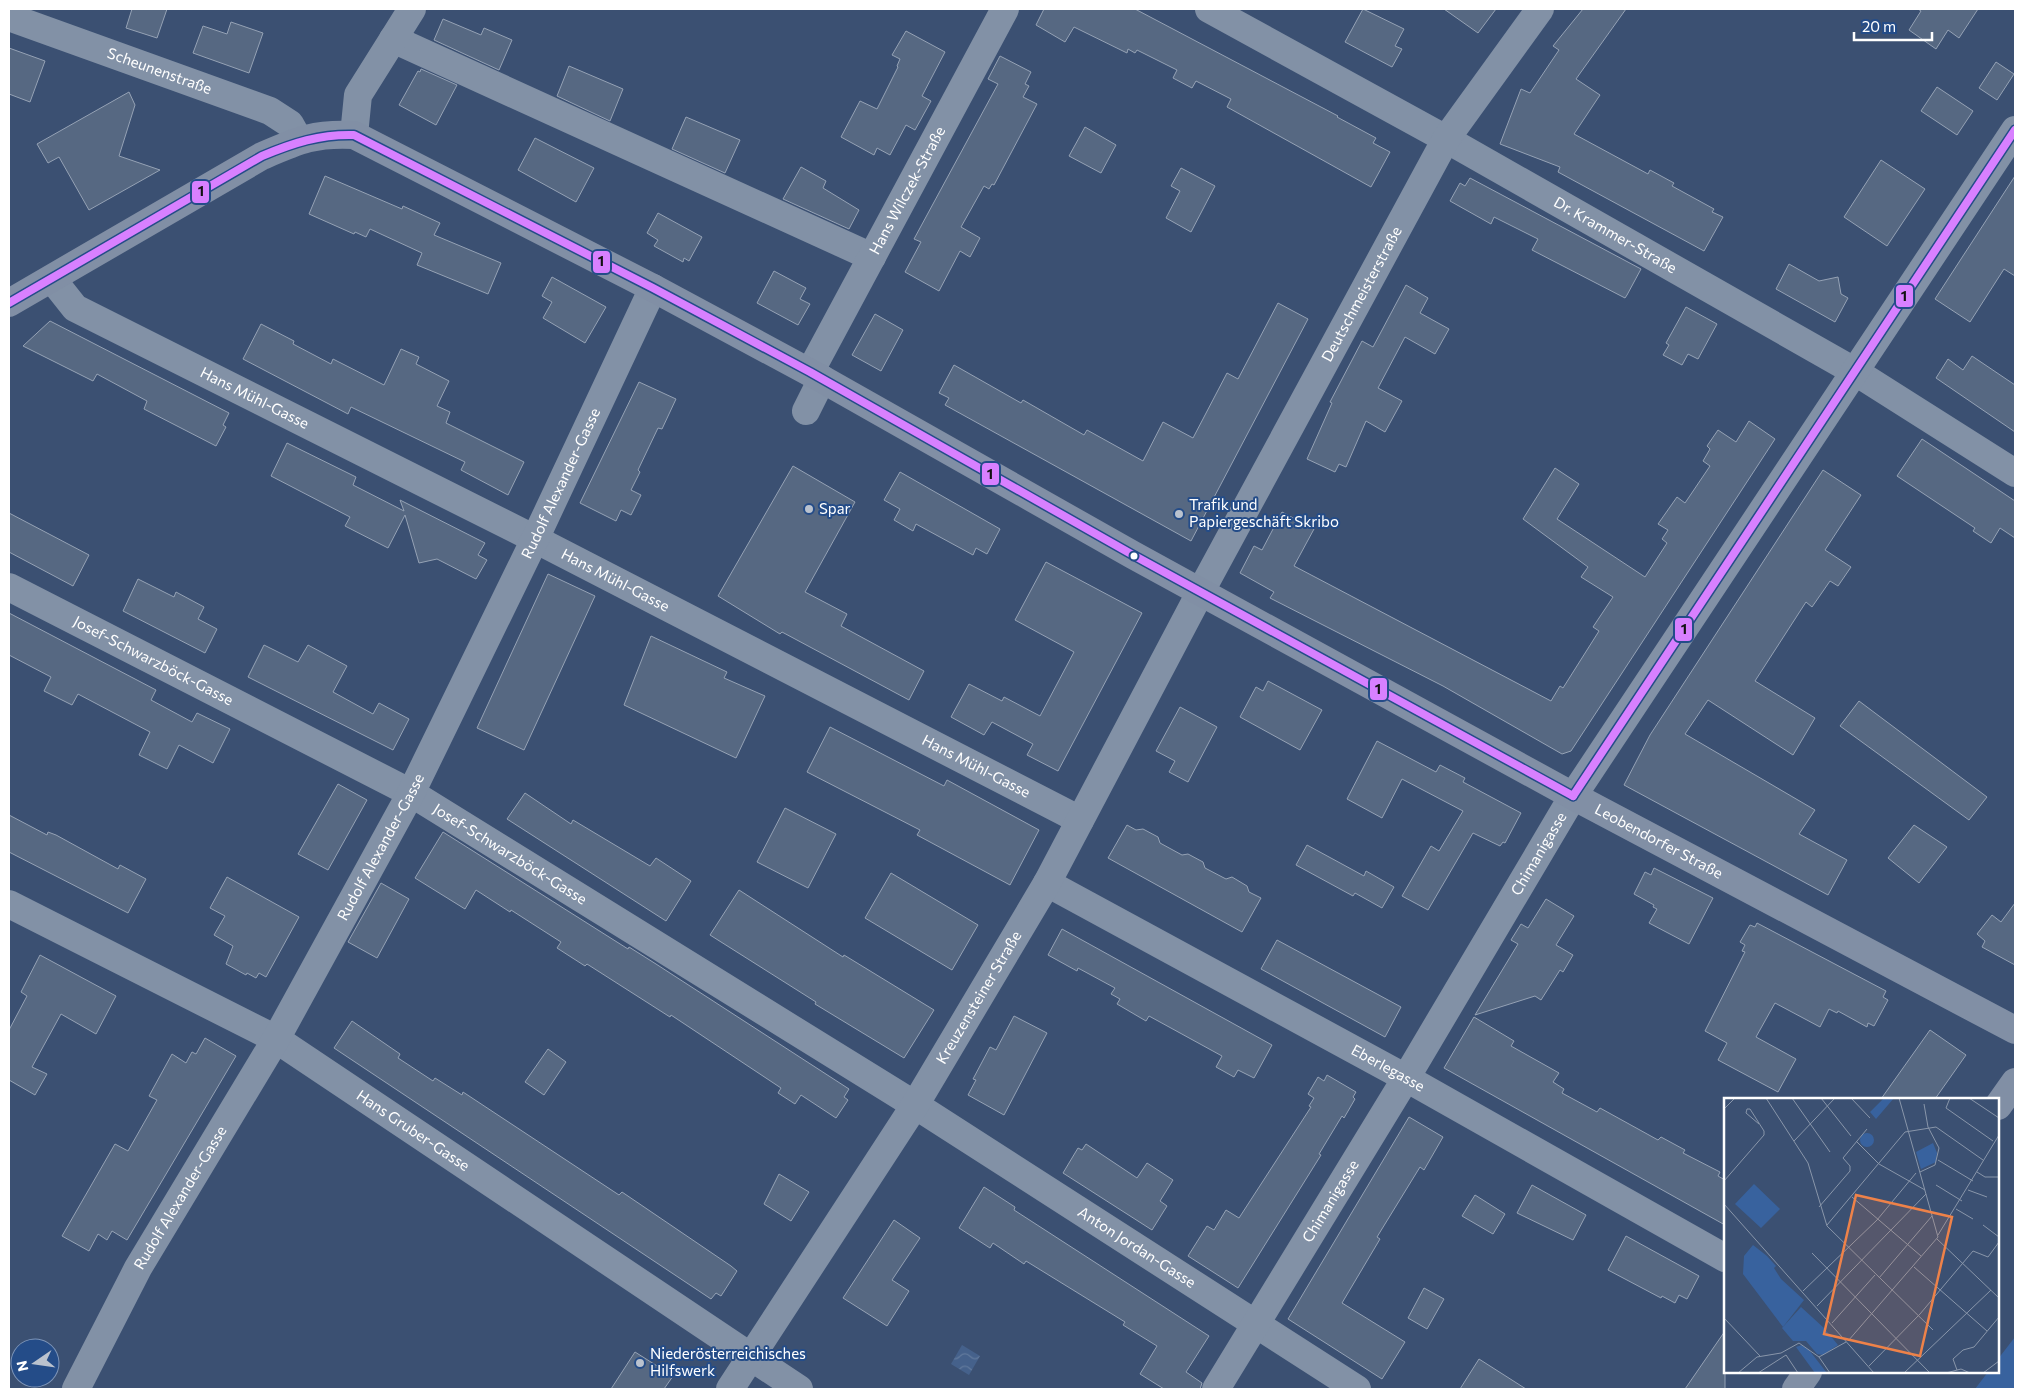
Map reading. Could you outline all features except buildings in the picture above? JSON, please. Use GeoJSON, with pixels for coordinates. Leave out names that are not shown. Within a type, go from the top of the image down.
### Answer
{"type":"FeatureCollection","features":[{"type":"Feature","properties":{"kind":"main road","name":"Leobendorfer Straße"},"geometry":{"type":"LineString","coordinates":[[9,303],[262,156],[299,140],[324,134],[354,135],[653,288],[816,376],[1133,555],[1573,796],[2015,1030]]}},
{"type":"Feature","properties":{"kind":"main road"},"geometry":{"type":"LineString","coordinates":[[1999,1105],[2015,1082]]}},
{"type":"Feature","properties":{"kind":"main road"},"geometry":{"type":"LineString","coordinates":[[1796,1389],[1807,1373]]}},
{"type":"Feature","properties":{"kind":"street"},"geometry":{"type":"LineString","coordinates":[[354,135],[358,95],[412,9]]}},
{"type":"Feature","properties":{"kind":"street","name":"Hans Wilczek-Straße"},"geometry":{"type":"LineString","coordinates":[[806,411],[816,376],[872,257],[1005,9]]}},
{"type":"Feature","properties":{"kind":"street","name":"Dr. Krammer-Straße"},"geometry":{"type":"LineString","coordinates":[[1209,9],[1446,140],[1854,371],[2015,473]]}},
{"type":"Feature","properties":{"kind":"street","name":"Deutschmeisterstraße"},"geometry":{"type":"LineString","coordinates":[[1201,591],[1446,140],[1540,9]]}},
{"type":"Feature","properties":{"kind":"street","name":"Scheunenstraße"},"geometry":{"type":"LineString","coordinates":[[9,17],[270,111],[290,124],[299,140]]}},
{"type":"Feature","properties":{"kind":"street"},"geometry":{"type":"LineString","coordinates":[[393,39],[872,257]]}},
{"type":"Feature","properties":{"kind":"street","name":"Chimanigasse"},"geometry":{"type":"LineString","coordinates":[[1216,1389],[1406,1078],[1573,796],[2015,130]]}},
{"type":"Feature","properties":{"kind":"street","name":"Hans Mühl-Gasse"},"geometry":{"type":"LineString","coordinates":[[52,279],[75,308],[535,539],[1080,820]]}},
{"type":"Feature","properties":{"kind":"street","name":"Rudolf Alexander-Gasse"},"geometry":{"type":"LineString","coordinates":[[76,1389],[138,1268],[276,1039],[411,793],[535,539],[653,288]]}},
{"type":"Feature","properties":{"kind":"street","name":"Josef-Schwarzböck-Gasse"},"geometry":{"type":"LineString","coordinates":[[9,587],[411,793],[915,1104]]}},
{"type":"Feature","properties":{"kind":"street","name":"Kreuzensteiner Straße"},"geometry":{"type":"LineString","coordinates":[[730,1389],[915,1104],[1047,883],[1201,591]]}},
{"type":"Feature","properties":{"kind":"street","name":"Eberlegasse"},"geometry":{"type":"LineString","coordinates":[[1047,883],[1406,1078],[1724,1257]]}},
{"type":"Feature","properties":{"kind":"street","name":"Hans Gruber-Gasse"},"geometry":{"type":"LineString","coordinates":[[9,904],[276,1039],[751,1359],[799,1389]]}},
{"type":"Feature","properties":{"kind":"street","name":"Anton Jordan-Gasse"},"geometry":{"type":"LineString","coordinates":[[915,1104],[1357,1389]]}},
{"type":"Feature","properties":{"kind":"shaded area"},"geometry":{"type":"Polygon","coordinates":[[[2015,1337],[2015,1389],[1975,1389],[1987,1373],[1999,1373],[1999,1358],[2015,1337]]]}},
{"type":"Feature","properties":{"kind":"water"},"geometry":{"type":"Polygon","coordinates":[[[962,1345],[980,1356],[969,1375],[951,1364],[962,1345]]]}},
{"type":"Feature","properties":{"kind":"transit line","name":"1"},"geometry":{"type":"LineString","coordinates":[[1573,796],[2015,130]]}},
{"type":"Feature","properties":{"kind":"transit line","name":"1"},"geometry":{"type":"LineString","coordinates":[[9,303],[262,156],[307,140],[330,136],[354,135],[653,288],[810,372],[1133,555],[1573,796]]}},
{"type":"Feature","properties":{"kind":"place","name":"Spar"},"geometry":{"type":"Point","coordinates":[809,509]}},
{"type":"Feature","properties":{"kind":"place","name":"Trafik und Papiergeschäft Skribo"},"geometry":{"type":"Point","coordinates":[1179,514]}},
{"type":"Feature","properties":{"kind":"place","name":"Niederösterreichisches Hilfswerk"},"geometry":{"type":"Point","coordinates":[640,1363]}}]}
